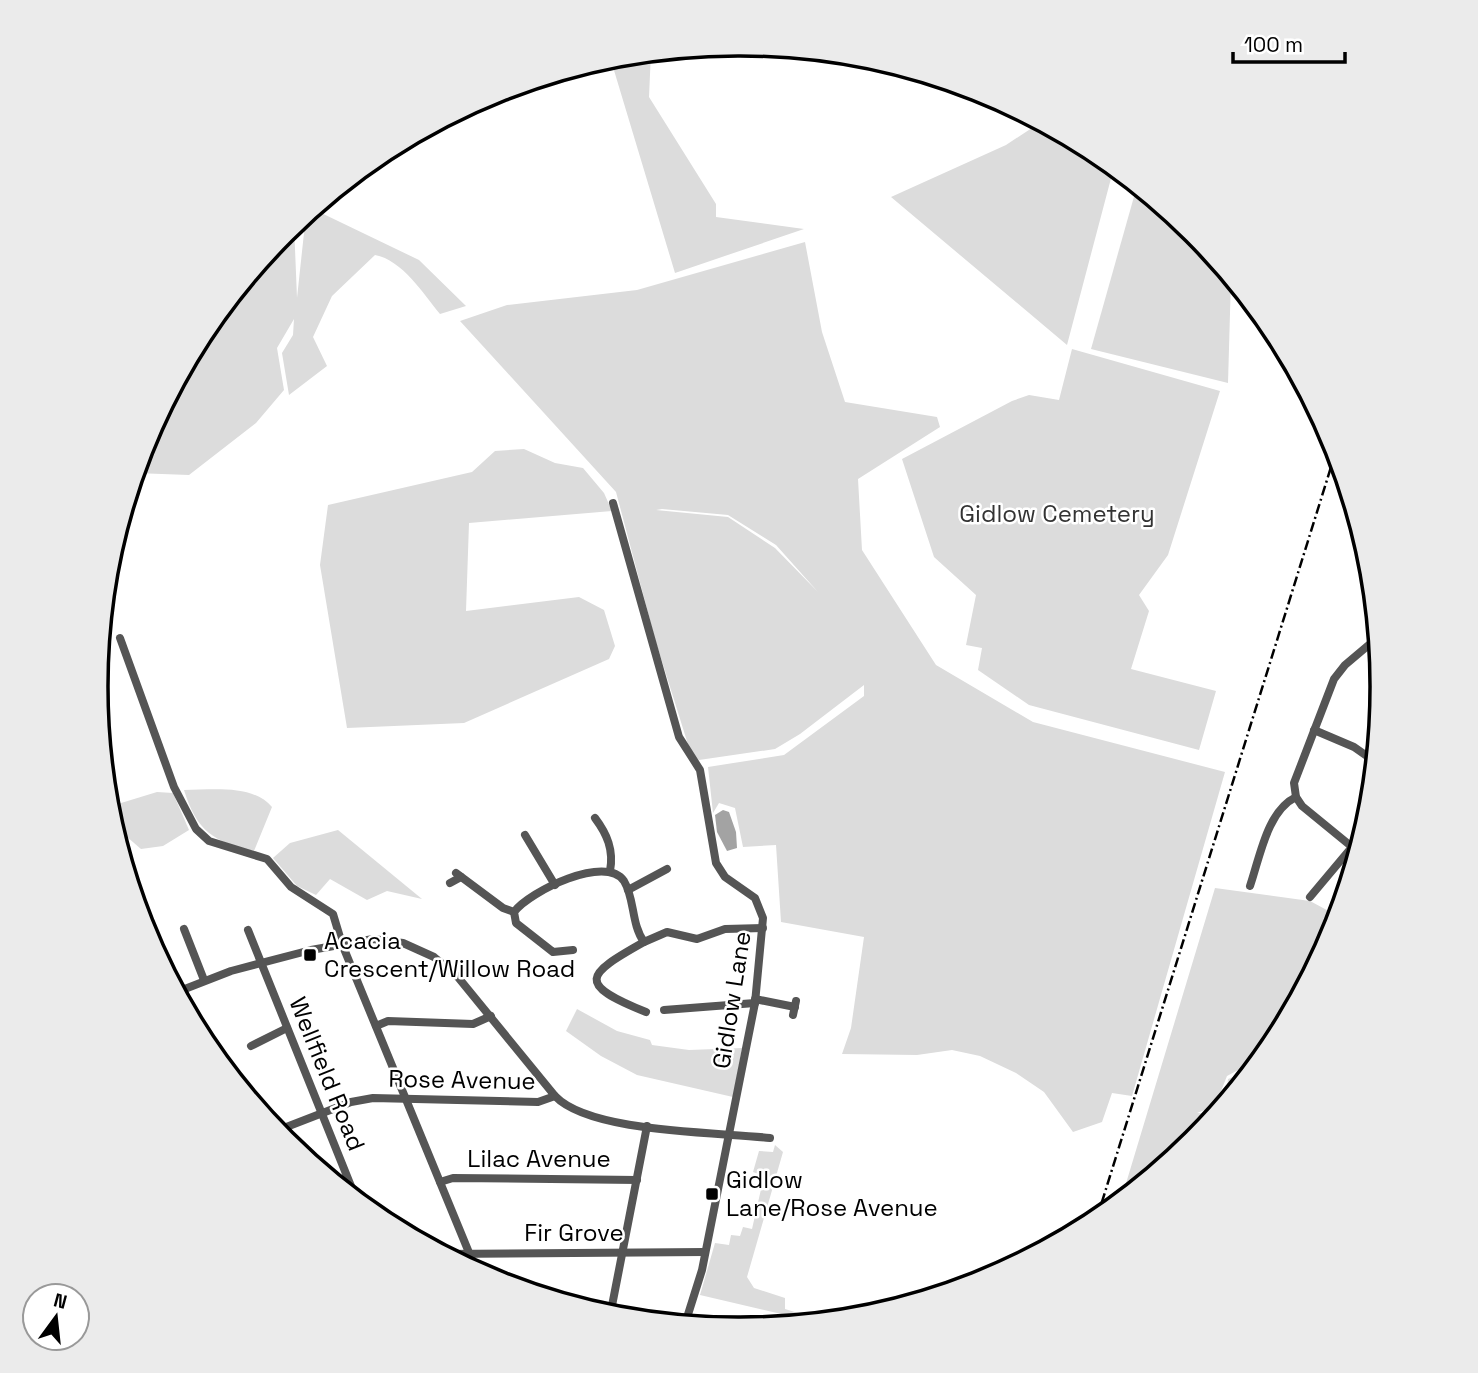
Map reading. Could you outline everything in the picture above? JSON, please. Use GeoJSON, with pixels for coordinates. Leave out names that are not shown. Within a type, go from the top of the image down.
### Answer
{"type":"FeatureCollection","features":[{"type":"Feature","properties":{"kind":"street","name":"Gidlow Lane"},"geometry":{"type":"LineString","coordinates":[[613,503],[679,737],[700,770],[716,863],[726,877],[759,904],[763,928],[755,1001],[705,1252],[688,1315]]}},
{"type":"Feature","properties":{"kind":"street"},"geometry":{"type":"LineString","coordinates":[[120,638],[174,787],[196,829],[209,841],[267,859],[291,887],[328,908],[336,921],[342,944],[470,1256]]}},
{"type":"Feature","properties":{"kind":"street"},"geometry":{"type":"LineString","coordinates":[[1349,844],[1306,810],[1296,797],[1295,779],[1339,672],[1368,646]]}},
{"type":"Feature","properties":{"kind":"street"},"geometry":{"type":"LineString","coordinates":[[1314,730],[1354,747],[1365,755]]}},
{"type":"Feature","properties":{"kind":"street"},"geometry":{"type":"LineString","coordinates":[[1250,886],[1274,817],[1285,803],[1296,797]]}},
{"type":"Feature","properties":{"kind":"street"},"geometry":{"type":"LineString","coordinates":[[595,818],[604,829],[613,853],[610,871]]}},
{"type":"Feature","properties":{"kind":"street"},"geometry":{"type":"LineString","coordinates":[[526,835],[555,885]]}},
{"type":"Feature","properties":{"kind":"street"},"geometry":{"type":"LineString","coordinates":[[1323,897],[1313,894],[1345,860]]}},
{"type":"Feature","properties":{"kind":"street"},"geometry":{"type":"LineString","coordinates":[[628,890],[667,869]]}},
{"type":"Feature","properties":{"kind":"street"},"geometry":{"type":"LineString","coordinates":[[514,912],[526,899],[555,885],[597,870],[610,871],[622,878],[628,890],[631,913],[644,942]]}},
{"type":"Feature","properties":{"kind":"street"},"geometry":{"type":"LineString","coordinates":[[450,883],[458,875],[503,908],[514,912]]}},
{"type":"Feature","properties":{"kind":"street"},"geometry":{"type":"LineString","coordinates":[[514,912],[516,923],[553,953],[573,950]]}},
{"type":"Feature","properties":{"kind":"street"},"geometry":{"type":"LineString","coordinates":[[646,1012],[607,995],[598,988],[598,971],[605,964],[667,932],[697,939],[725,929],[763,928]]}},
{"type":"Feature","properties":{"kind":"street"},"geometry":{"type":"LineString","coordinates":[[184,929],[204,981]]}},
{"type":"Feature","properties":{"kind":"street","name":"Wellfield Road"},"geometry":{"type":"LineString","coordinates":[[248,930],[350,1183]]}},
{"type":"Feature","properties":{"kind":"street"},"geometry":{"type":"LineString","coordinates":[[186,988],[260,962],[342,944],[382,939],[424,951],[457,976],[555,1096]]}},
{"type":"Feature","properties":{"kind":"street"},"geometry":{"type":"LineString","coordinates":[[664,1010],[755,1001],[794,1008]]}},
{"type":"Feature","properties":{"kind":"street"},"geometry":{"type":"LineString","coordinates":[[376,1026],[388,1021],[473,1024],[491,1016]]}},
{"type":"Feature","properties":{"kind":"street"},"geometry":{"type":"LineString","coordinates":[[251,1046],[287,1028]]}},
{"type":"Feature","properties":{"kind":"street","name":"Rose Avenue"},"geometry":{"type":"LineString","coordinates":[[288,1126],[321,1112],[373,1098],[538,1102],[555,1096],[578,1112],[647,1126],[770,1138]]}},
{"type":"Feature","properties":{"kind":"street"},"geometry":{"type":"LineString","coordinates":[[612,1304],[647,1126]]}},
{"type":"Feature","properties":{"kind":"street","name":"Lilac Avenue"},"geometry":{"type":"LineString","coordinates":[[440,1182],[466,1178],[637,1180]]}},
{"type":"Feature","properties":{"kind":"street","name":"Fir Grove"},"geometry":{"type":"LineString","coordinates":[[461,1253],[705,1252]]}},
{"type":"Feature","properties":{"kind":"green space"},"geometry":{"type":"Polygon","coordinates":[[[651,62],[649,97],[716,204],[716,217],[804,229],[675,273],[613,69],[651,62]]]}},
{"type":"Feature","properties":{"kind":"green space"},"geometry":{"type":"Polygon","coordinates":[[[1032,128],[1111,178],[1067,345],[891,197],[1006,145],[1032,128]]]}},
{"type":"Feature","properties":{"kind":"green space"},"geometry":{"type":"Polygon","coordinates":[[[1134,195],[1185,241],[1231,293],[1228,383],[1091,349],[1134,195]]]}},
{"type":"Feature","properties":{"kind":"green space"},"geometry":{"type":"Polygon","coordinates":[[[322,213],[419,260],[466,306],[440,314],[403,270],[375,255],[332,296],[313,337],[327,366],[289,395],[282,353],[293,335],[294,319],[277,348],[284,390],[256,423],[189,475],[146,473],[174,408],[215,336],[265,271],[295,239],[297,298],[304,233],[322,213]]]}},
{"type":"Feature","properties":{"kind":"green space"},"geometry":{"type":"Polygon","coordinates":[[[805,242],[822,332],[845,402],[937,417],[940,427],[858,479],[862,550],[936,665],[1033,722],[1225,772],[1132,1096],[1112,1093],[1102,1122],[1073,1132],[1044,1092],[1016,1073],[980,1056],[952,1050],[917,1055],[842,1054],[851,1028],[864,937],[781,922],[776,845],[743,847],[735,808],[719,803],[713,813],[708,767],[784,755],[864,696],[864,685],[800,734],[775,749],[699,760],[691,754],[655,639],[616,492],[460,321],[507,305],[637,290],[805,242]],[[656,510],[728,517],[775,548],[818,592],[776,545],[728,515],[656,510]]]}},
{"type":"Feature","properties":{"kind":"green space","name":"Gidlow Cemetery"},"geometry":{"type":"Polygon","coordinates":[[[1072,349],[1220,391],[1168,555],[1139,595],[1149,611],[1131,669],[1216,691],[1199,750],[1029,705],[978,670],[982,648],[966,645],[976,595],[934,557],[902,459],[1012,401],[1029,395],[1059,400],[1072,349]]]}},
{"type":"Feature","properties":{"kind":"green space"},"geometry":{"type":"Polygon","coordinates":[[[524,449],[555,463],[583,468],[604,493],[612,511],[469,523],[466,611],[579,597],[604,610],[615,646],[609,659],[464,723],[347,728],[320,565],[328,505],[472,472],[495,451],[524,449]]]}},
{"type":"Feature","properties":{"kind":"green space"},"geometry":{"type":"Polygon","coordinates":[[[184,790],[231,790],[264,800],[272,807],[254,851],[228,843],[208,832],[195,816],[184,790]]]}},
{"type":"Feature","properties":{"kind":"green space"},"geometry":{"type":"Polygon","coordinates":[[[157,792],[173,793],[189,830],[163,846],[141,849],[127,837],[120,803],[157,792]]]}},
{"type":"Feature","properties":{"kind":"green space"},"geometry":{"type":"Polygon","coordinates":[[[338,830],[422,899],[387,891],[367,900],[330,879],[316,895],[297,886],[273,858],[290,843],[338,830]]]}},
{"type":"Feature","properties":{"kind":"green space"},"geometry":{"type":"Polygon","coordinates":[[[1215,888],[1310,901],[1328,911],[1285,1002],[1263,1037],[1240,1069],[1227,1076],[1220,1093],[1206,1110],[1197,1113],[1202,1113],[1155,1161],[1126,1185],[1215,888]]]}},
{"type":"Feature","properties":{"kind":"green space"},"geometry":{"type":"Polygon","coordinates":[[[577,1009],[617,1031],[650,1040],[652,1045],[689,1050],[742,1048],[733,1097],[637,1075],[601,1056],[566,1031],[577,1009]]]}},
{"type":"Feature","properties":{"kind":"green space"},"geometry":{"type":"Polygon","coordinates":[[[775,1145],[783,1152],[747,1277],[754,1288],[785,1298],[785,1309],[801,1314],[787,1315],[700,1295],[715,1243],[729,1245],[731,1235],[740,1236],[743,1227],[752,1229],[764,1176],[753,1172],[759,1151],[773,1152],[775,1145]]]}},
{"type":"Feature","properties":{"kind":"shaded area"},"geometry":{"type":"Polygon","coordinates":[[[723,810],[729,812],[736,832],[737,848],[727,851],[717,832],[715,815],[723,810]]]}},
{"type":"Feature","properties":{"kind":"railway"},"geometry":{"type":"LineString","coordinates":[[1102,1202],[1330,469]]}},
{"type":"Feature","properties":{"kind":"place","name":"Acacia Crescent/Willow Road"},"geometry":{"type":"Point","coordinates":[310,955]}},
{"type":"Feature","properties":{"kind":"place","name":"Gidlow Lane/Rose Avenue"},"geometry":{"type":"Point","coordinates":[712,1194]}}]}
